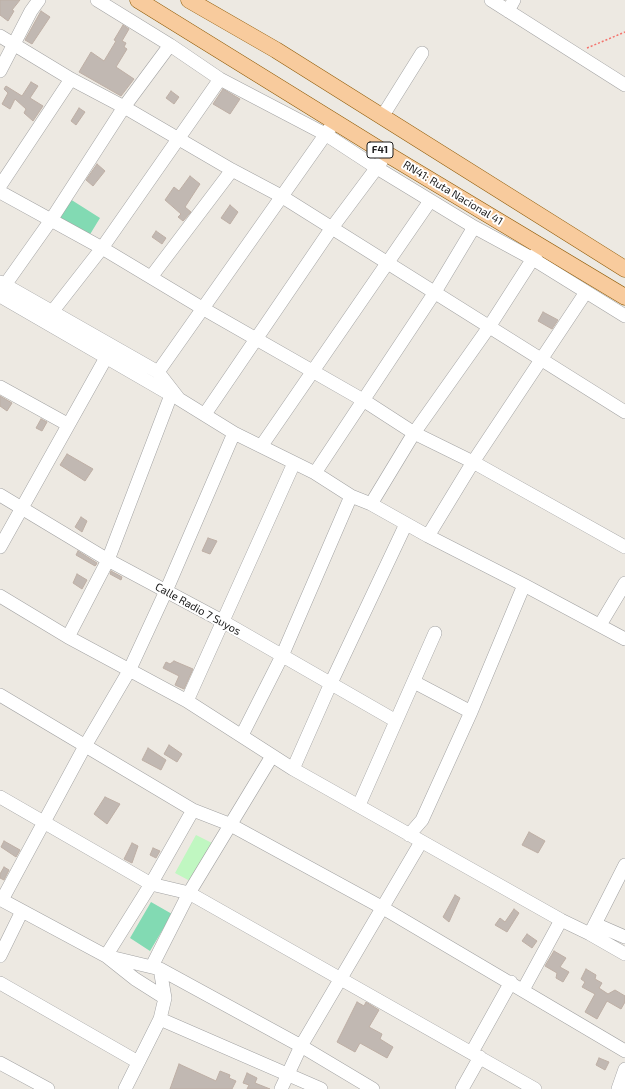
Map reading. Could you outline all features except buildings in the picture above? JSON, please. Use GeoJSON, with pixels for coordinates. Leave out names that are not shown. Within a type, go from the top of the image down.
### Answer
{"type":"FeatureCollection","features":[{"type":"Feature","properties":{"kind":"main road","name":"RN41: Ruta Nacional 41"},"geometry":{"type":"LineString","coordinates":[[138,0],[330,128],[387,154],[537,253],[625,297]]}},
{"type":"Feature","properties":{"kind":"main road","name":"F41"},"geometry":{"type":"LineString","coordinates":[[189,0],[276,50],[625,269]]}},
{"type":"Feature","properties":{"kind":"street"},"geometry":{"type":"LineString","coordinates":[[0,71],[31,11],[39,0]]}},
{"type":"Feature","properties":{"kind":"street"},"geometry":{"type":"LineString","coordinates":[[97,0],[170,45],[220,79],[330,128],[377,168],[474,227],[537,253],[586,292],[625,316]]}},
{"type":"Feature","properties":{"kind":"street"},"geometry":{"type":"LineString","coordinates":[[490,0],[511,5],[574,53],[625,85]]}},
{"type":"Feature","properties":{"kind":"street"},"geometry":{"type":"LineString","coordinates":[[0,36],[71,79],[124,107],[232,170],[280,196],[330,229],[435,292],[625,412]]}},
{"type":"Feature","properties":{"kind":"street"},"geometry":{"type":"LineString","coordinates":[[2,287],[51,220],[124,107],[170,45]]}},
{"type":"Feature","properties":{"kind":"street"},"geometry":{"type":"LineString","coordinates":[[382,116],[422,52]]}},
{"type":"Feature","properties":{"kind":"street"},"geometry":{"type":"LineString","coordinates":[[0,186],[71,79]]}},
{"type":"Feature","properties":{"kind":"street"},"geometry":{"type":"LineString","coordinates":[[52,312],[102,248],[177,138],[220,79]]}},
{"type":"Feature","properties":{"kind":"street"},"geometry":{"type":"LineString","coordinates":[[158,372],[280,196],[330,128]]}},
{"type":"Feature","properties":{"kind":"street"},"geometry":{"type":"LineString","coordinates":[[205,414],[330,229],[387,154]]}},
{"type":"Feature","properties":{"kind":"street"},"geometry":{"type":"LineString","coordinates":[[151,277],[232,170]]}},
{"type":"Feature","properties":{"kind":"street"},"geometry":{"type":"LineString","coordinates":[[0,192],[102,248],[202,308],[363,400],[414,433],[472,462],[625,547]]}},
{"type":"Feature","properties":{"kind":"street"},"geometry":{"type":"LineString","coordinates":[[262,446],[430,201]]}},
{"type":"Feature","properties":{"kind":"street"},"geometry":{"type":"LineString","coordinates":[[315,473],[435,292],[474,227]]}},
{"type":"Feature","properties":{"kind":"street"},"geometry":{"type":"LineString","coordinates":[[371,504],[414,433],[489,327],[537,253]]}},
{"type":"Feature","properties":{"kind":"street"},"geometry":{"type":"LineString","coordinates":[[2,287],[52,312],[175,397],[234,432],[315,473],[351,496],[371,504],[428,536],[625,639]]}},
{"type":"Feature","properties":{"kind":"street"},"geometry":{"type":"LineString","coordinates":[[2,287],[109,352],[158,372],[175,397]]}},
{"type":"Feature","properties":{"kind":"street"},"geometry":{"type":"LineString","coordinates":[[428,536],[472,462],[586,292]]}},
{"type":"Feature","properties":{"kind":"street"},"geometry":{"type":"LineString","coordinates":[[0,547],[109,352]]}},
{"type":"Feature","properties":{"kind":"street"},"geometry":{"type":"LineString","coordinates":[[0,386],[68,424]]}},
{"type":"Feature","properties":{"kind":"street"},"geometry":{"type":"LineString","coordinates":[[68,637],[108,560],[175,397]]}},
{"type":"Feature","properties":{"kind":"street"},"geometry":{"type":"LineString","coordinates":[[165,998],[135,979],[106,956],[1,899],[45,824],[85,746],[129,671],[166,591],[234,432]]}},
{"type":"Feature","properties":{"kind":"street"},"geometry":{"type":"LineString","coordinates":[[187,701],[294,463]]}},
{"type":"Feature","properties":{"kind":"street","name":"Calle Radio 7 Suyos"},"geometry":{"type":"LineString","coordinates":[[0,495],[108,560],[222,621],[396,721]]}},
{"type":"Feature","properties":{"kind":"street"},"geometry":{"type":"LineString","coordinates":[[242,735],[282,656],[351,496]]}},
{"type":"Feature","properties":{"kind":"street"},"geometry":{"type":"LineString","coordinates":[[294,769],[331,683],[406,524]]}},
{"type":"Feature","properties":{"kind":"street"},"geometry":{"type":"LineString","coordinates":[[600,625],[625,583]]}},
{"type":"Feature","properties":{"kind":"street"},"geometry":{"type":"LineString","coordinates":[[409,835],[422,820],[471,712],[524,585]]}},
{"type":"Feature","properties":{"kind":"street"},"geometry":{"type":"LineString","coordinates":[[0,596],[68,637],[187,701],[294,769],[561,920],[625,937]]}},
{"type":"Feature","properties":{"kind":"street"},"geometry":{"type":"LineString","coordinates":[[359,805],[435,633]]}},
{"type":"Feature","properties":{"kind":"street"},"geometry":{"type":"LineString","coordinates":[[414,682],[471,712]]}},
{"type":"Feature","properties":{"kind":"street"},"geometry":{"type":"LineString","coordinates":[[0,695],[193,810],[229,824],[383,908],[625,1050]]}},
{"type":"Feature","properties":{"kind":"street"},"geometry":{"type":"LineString","coordinates":[[125,1089],[160,1019],[165,998],[156,968],[189,893],[229,824],[272,756]]}},
{"type":"Feature","properties":{"kind":"street"},"geometry":{"type":"LineString","coordinates":[[0,797],[151,884],[189,893],[535,1089]]}},
{"type":"Feature","properties":{"kind":"street"},"geometry":{"type":"LineString","coordinates":[[106,956],[151,884],[193,810]]}},
{"type":"Feature","properties":{"kind":"street"},"geometry":{"type":"LineString","coordinates":[[281,1089],[301,1046],[421,842]]}},
{"type":"Feature","properties":{"kind":"street"},"geometry":{"type":"LineString","coordinates":[[593,929],[625,865]]}},
{"type":"Feature","properties":{"kind":"street"},"geometry":{"type":"LineString","coordinates":[[0,956],[22,911]]}},
{"type":"Feature","properties":{"kind":"street"},"geometry":{"type":"LineString","coordinates":[[523,990],[561,920]]}},
{"type":"Feature","properties":{"kind":"street"},"geometry":{"type":"LineString","coordinates":[[593,929],[625,954]]}},
{"type":"Feature","properties":{"kind":"street"},"geometry":{"type":"LineString","coordinates":[[106,956],[156,968],[301,1046],[373,1089]]}},
{"type":"Feature","properties":{"kind":"street"},"geometry":{"type":"LineString","coordinates":[[462,1089],[476,1055],[511,982]]}},
{"type":"Feature","properties":{"kind":"street"},"geometry":{"type":"LineString","coordinates":[[0,983],[138,1062]]}},
{"type":"Feature","properties":{"kind":"street"},"geometry":{"type":"LineString","coordinates":[[160,1019],[320,1089]]}},
{"type":"Feature","properties":{"kind":"street"},"geometry":{"type":"LineString","coordinates":[[0,1062],[48,1089]]}},
{"type":"Feature","properties":{"kind":"street"},"geometry":{"type":"LineString","coordinates":[[621,1087],[625,1069]]}},
{"type":"Feature","properties":{"kind":"path"},"geometry":{"type":"LineString","coordinates":[[574,53],[625,32]]}},
{"type":"Feature","properties":{"kind":"green space"},"geometry":{"type":"Polygon","coordinates":[[[70,199],[100,218],[89,236],[59,218],[70,199]]]}},
{"type":"Feature","properties":{"kind":"green space"},"geometry":{"type":"Polygon","coordinates":[[[196,835],[212,843],[190,881],[175,873],[196,835]]]}},
{"type":"Feature","properties":{"kind":"green space"},"geometry":{"type":"Polygon","coordinates":[[[151,902],[172,914],[150,951],[130,938],[151,902]]]}}]}
